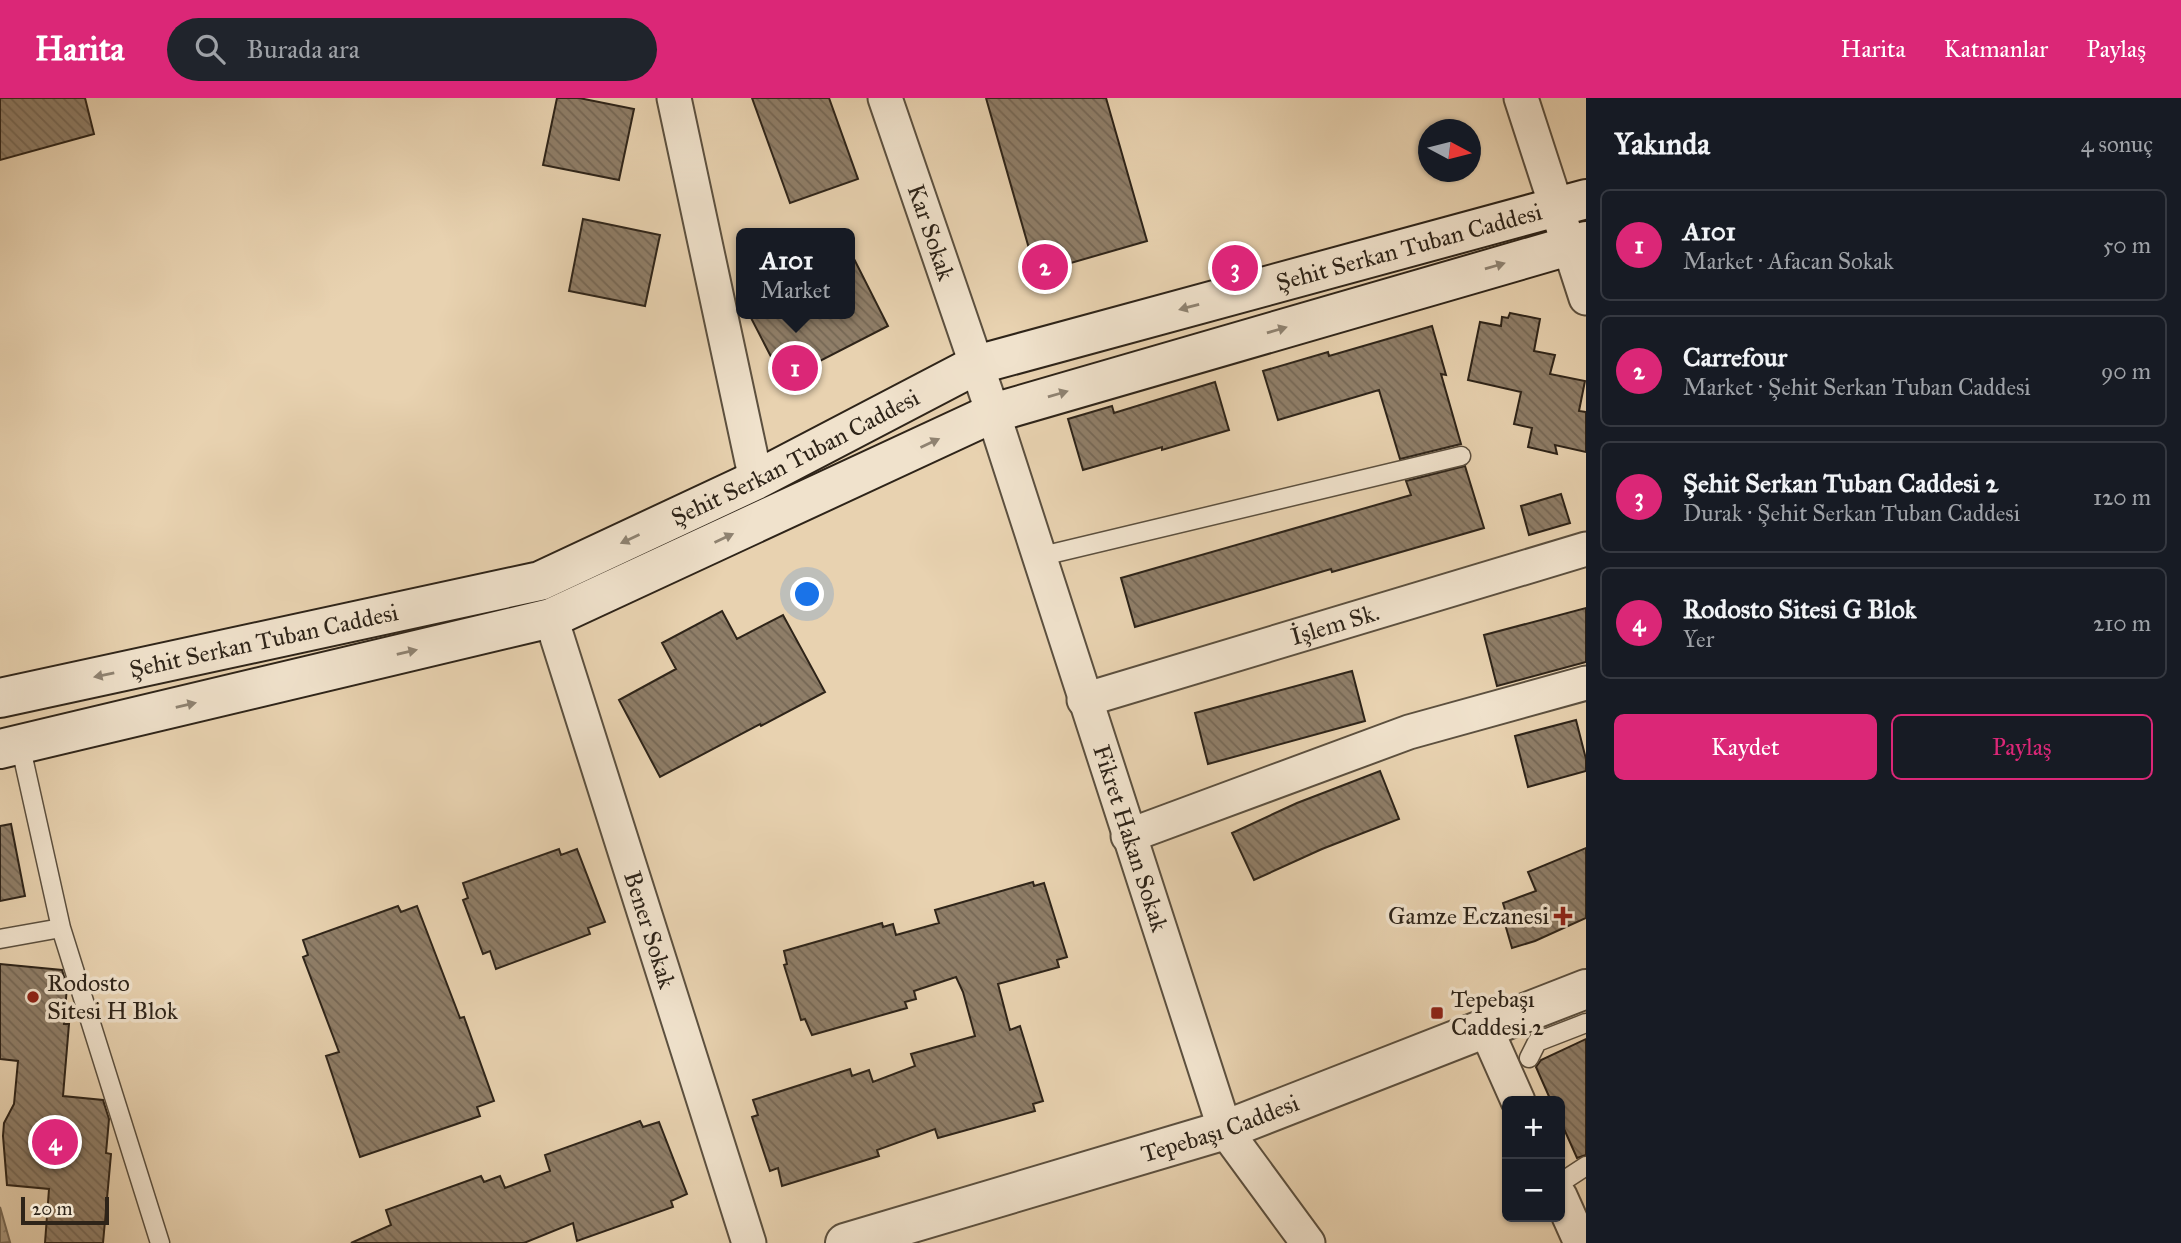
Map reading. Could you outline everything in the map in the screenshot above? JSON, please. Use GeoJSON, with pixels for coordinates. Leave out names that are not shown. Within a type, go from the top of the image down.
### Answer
{"type":"FeatureCollection","features":[{"type":"Feature","properties":{"kind":"main road","name":"Şehit Serkan Tuban Caddesi"},"geometry":{"type":"LineString","coordinates":[[0,698],[540,581],[756,480],[976,365],[1571,203]]}},
{"type":"Feature","properties":{"kind":"main road","name":"Şehit Serkan Tuban Caddesi"},"geometry":{"type":"LineString","coordinates":[[10,747],[551,618],[993,414],[1577,243]]}},
{"type":"Feature","properties":{"kind":"main road","name":"Tepebaşı Caddesi"},"geometry":{"type":"LineString","coordinates":[[845,1243],[1225,1130],[1586,989]]}},
{"type":"Feature","properties":{"kind":"street"},"geometry":{"type":"LineString","coordinates":[[674,98],[756,480]]}},
{"type":"Feature","properties":{"kind":"street","name":"Kar Sokak"},"geometry":{"type":"LineString","coordinates":[[885,98],[993,414]]}},
{"type":"Feature","properties":{"kind":"street"},"geometry":{"type":"LineString","coordinates":[[1521,98],[1571,203],[1586,298]]}},
{"type":"Feature","properties":{"kind":"street","name":"Fikret Hakan Sokak"},"geometry":{"type":"LineString","coordinates":[[993,414],[1225,1130],[1308,1243]]}},
{"type":"Feature","properties":{"kind":"street","name":"İşlem Sk."},"geometry":{"type":"LineString","coordinates":[[1084,700],[1586,549]]}},
{"type":"Feature","properties":{"kind":"street","name":"Bener Sokak"},"geometry":{"type":"LineString","coordinates":[[551,618],[749,1243]]}},
{"type":"Feature","properties":{"kind":"street"},"geometry":{"type":"LineString","coordinates":[[1128,836],[1409,732],[1586,684]]}},
{"type":"Feature","properties":{"kind":"street"},"geometry":{"type":"LineString","coordinates":[[1486,1029],[1516,1096]]}},
{"type":"Feature","properties":{"kind":"street"},"geometry":{"type":"LineString","coordinates":[[1565,1207],[1581,1243]]}},
{"type":"Feature","properties":{"kind":"lane"},"geometry":{"type":"LineString","coordinates":[[1038,557],[1461,456]]}},
{"type":"Feature","properties":{"kind":"lane"},"geometry":{"type":"LineString","coordinates":[[10,747],[61,928],[160,1243]]}},
{"type":"Feature","properties":{"kind":"lane"},"geometry":{"type":"LineString","coordinates":[[0,939],[61,928]]}},
{"type":"Feature","properties":{"kind":"lane"},"geometry":{"type":"LineString","coordinates":[[1529,1058],[1537,1042],[1586,1023]]}},
{"type":"Feature","properties":{"kind":"lane"},"geometry":{"type":"LineString","coordinates":[[1565,1180],[1586,1166]]}},
{"type":"Feature","properties":{"kind":"water"},"geometry":{"type":"Polygon","coordinates":[[[0,1207],[10,1242],[0,1243],[0,1207]]]}},
{"type":"Feature","properties":{"kind":"building"},"geometry":{"type":"Polygon","coordinates":[[[0,98],[85,98],[94,134],[0,160],[0,98]]]}},
{"type":"Feature","properties":{"kind":"building"},"geometry":{"type":"Polygon","coordinates":[[[557,98],[579,98],[634,109],[619,180],[543,165],[557,98]]]}},
{"type":"Feature","properties":{"kind":"building"},"geometry":{"type":"Polygon","coordinates":[[[752,98],[829,98],[858,179],[790,203],[752,98]]]}},
{"type":"Feature","properties":{"kind":"building"},"geometry":{"type":"Polygon","coordinates":[[[986,98],[1106,98],[1147,241],[1036,273],[986,98]]]}},
{"type":"Feature","properties":{"kind":"building"},"geometry":{"type":"Polygon","coordinates":[[[583,219],[660,235],[645,306],[569,291],[583,219]]]}},
{"type":"Feature","properties":{"kind":"building"},"geometry":{"type":"Polygon","coordinates":[[[855,261],[888,326],[783,380],[752,319],[855,319],[855,261]]]}},
{"type":"Feature","properties":{"kind":"building"},"geometry":{"type":"Polygon","coordinates":[[[1510,313],[1540,319],[1534,351],[1555,355],[1550,374],[1585,381],[1579,411],[1586,412],[1586,452],[1555,445],[1557,454],[1528,447],[1532,428],[1514,424],[1521,392],[1468,380],[1480,322],[1501,326],[1502,317],[1508,318],[1510,313]]]}},
{"type":"Feature","properties":{"kind":"building"},"geometry":{"type":"Polygon","coordinates":[[[1432,326],[1446,375],[1441,374],[1461,444],[1400,459],[1379,390],[1278,420],[1263,371],[1328,352],[1329,356],[1432,326]]]}},
{"type":"Feature","properties":{"kind":"building"},"geometry":{"type":"Polygon","coordinates":[[[1215,382],[1229,430],[1083,470],[1068,419],[1112,406],[1114,413],[1215,382]]]}},
{"type":"Feature","properties":{"kind":"building"},"geometry":{"type":"Polygon","coordinates":[[[1465,466],[1484,528],[1332,572],[1331,569],[1135,627],[1121,578],[1411,495],[1406,481],[1465,466]]]}},
{"type":"Feature","properties":{"kind":"building"},"geometry":{"type":"Polygon","coordinates":[[[1561,494],[1570,523],[1529,535],[1521,506],[1561,494]]]}},
{"type":"Feature","properties":{"kind":"building"},"geometry":{"type":"Polygon","coordinates":[[[1586,608],[1586,662],[1497,686],[1484,635],[1586,608]]]}},
{"type":"Feature","properties":{"kind":"building"},"geometry":{"type":"Polygon","coordinates":[[[722,611],[737,639],[783,615],[825,692],[660,777],[619,700],[676,669],[662,643],[722,611]]]}},
{"type":"Feature","properties":{"kind":"building"},"geometry":{"type":"Polygon","coordinates":[[[1352,671],[1365,721],[1208,764],[1195,713],[1352,671]]]}},
{"type":"Feature","properties":{"kind":"building"},"geometry":{"type":"Polygon","coordinates":[[[1576,720],[1586,759],[1586,771],[1528,787],[1515,736],[1576,720]]]}},
{"type":"Feature","properties":{"kind":"building"},"geometry":{"type":"Polygon","coordinates":[[[1380,771],[1399,819],[1322,849],[1254,880],[1232,833],[1297,803],[1380,771]]]}},
{"type":"Feature","properties":{"kind":"building"},"geometry":{"type":"Polygon","coordinates":[[[11,824],[25,896],[0,901],[0,826],[11,824]]]}},
{"type":"Feature","properties":{"kind":"building"},"geometry":{"type":"Polygon","coordinates":[[[1586,848],[1586,918],[1535,941],[1512,948],[1505,924],[1509,923],[1503,903],[1536,891],[1528,872],[1586,848]]]}},
{"type":"Feature","properties":{"kind":"building"},"geometry":{"type":"Polygon","coordinates":[[[559,849],[561,855],[577,849],[605,922],[588,928],[590,934],[496,969],[490,951],[483,954],[463,900],[468,898],[463,883],[559,849]]]}},
{"type":"Feature","properties":{"kind":"building"},"geometry":{"type":"Polygon","coordinates":[[[1033,882],[1034,886],[1044,883],[1067,957],[1057,960],[1059,967],[998,984],[1010,1030],[1020,1026],[1043,1101],[1033,1104],[1035,1111],[938,1138],[935,1129],[877,1150],[879,1156],[782,1186],[778,1168],[770,1171],[752,1117],[758,1115],[753,1100],[850,1069],[852,1076],[869,1070],[873,1082],[915,1066],[911,1054],[975,1036],[956,977],[914,991],[916,999],[905,1002],[907,1008],[812,1035],[805,1019],[801,1020],[784,965],[787,964],[784,951],[882,923],[883,927],[893,924],[896,935],[939,923],[935,910],[1033,882]]]}},
{"type":"Feature","properties":{"kind":"building"},"geometry":{"type":"Polygon","coordinates":[[[398,906],[401,912],[417,906],[460,1018],[464,1017],[494,1101],[477,1107],[480,1116],[360,1157],[326,1056],[339,1052],[303,957],[308,955],[303,940],[398,906]]]}},
{"type":"Feature","properties":{"kind":"building"},"geometry":{"type":"Polygon","coordinates":[[[0,964],[62,970],[67,986],[64,1024],[69,1024],[63,1096],[103,1100],[109,1119],[106,1153],[111,1154],[103,1243],[45,1243],[49,1189],[7,1185],[4,1123],[14,1104],[18,1061],[0,1059],[0,964]]]}},
{"type":"Feature","properties":{"kind":"building"},"geometry":{"type":"Polygon","coordinates":[[[1586,1039],[1586,1155],[1577,1158],[1565,1131],[1565,1096],[1549,1096],[1536,1067],[1541,1060],[1586,1039]]]}},
{"type":"Feature","properties":{"kind":"building"},"geometry":{"type":"Polygon","coordinates":[[[640,1121],[643,1127],[659,1122],[687,1194],[671,1201],[673,1207],[577,1241],[573,1223],[524,1243],[351,1243],[391,1225],[386,1210],[481,1176],[484,1182],[500,1176],[505,1188],[550,1171],[545,1155],[640,1121]]]}},
{"type":"Feature","properties":{"kind":"place","name":"Carrefour"},"geometry":{"type":"Point","coordinates":[1045,267]}},
{"type":"Feature","properties":{"kind":"place","name":"Şehit Serkan Tuban Caddesi 2"},"geometry":{"type":"Point","coordinates":[1235,268]}},
{"type":"Feature","properties":{"kind":"place","name":"A101"},"geometry":{"type":"Point","coordinates":[795,368]}},
{"type":"Feature","properties":{"kind":"place","name":"Gamze Eczanesi"},"geometry":{"type":"Point","coordinates":[1563,916]}},
{"type":"Feature","properties":{"kind":"place","name":"Rodosto Sitesi H Blok"},"geometry":{"type":"Point","coordinates":[33,997]}},
{"type":"Feature","properties":{"kind":"place","name":"Tepebaşı Caddesi 2"},"geometry":{"type":"Point","coordinates":[1437,1013]}},
{"type":"Feature","properties":{"kind":"place","name":"Rodosto Sitesi G Blok"},"geometry":{"type":"Point","coordinates":[55,1142]}}]}
